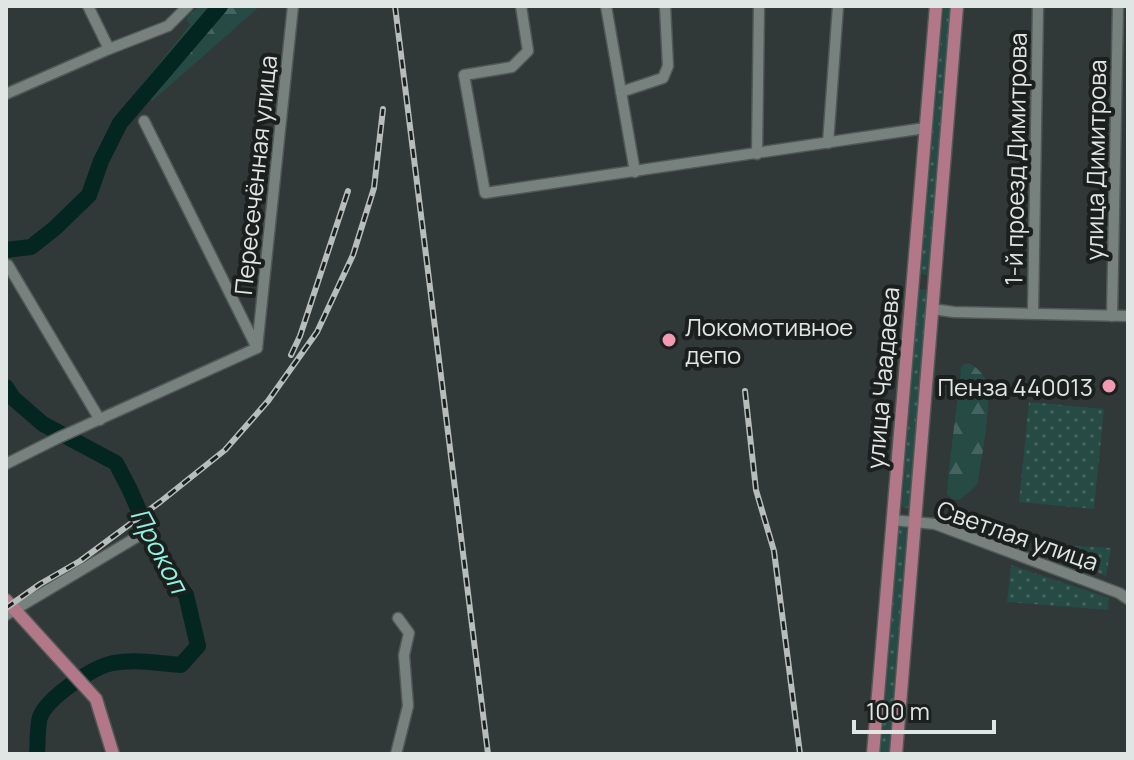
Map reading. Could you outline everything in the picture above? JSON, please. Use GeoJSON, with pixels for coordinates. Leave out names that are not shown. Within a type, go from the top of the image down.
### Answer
{"type":"FeatureCollection","features":[{"type":"Feature","properties":{"kind":"main road","name":"улица Чаадаева"},"geometry":{"type":"LineString","coordinates":[[873,754],[936,6]]}},
{"type":"Feature","properties":{"kind":"main road","name":"улица Чаадаева"},"geometry":{"type":"LineString","coordinates":[[896,754],[957,6]]}},
{"type":"Feature","properties":{"kind":"main road"},"geometry":{"type":"LineString","coordinates":[[6,600],[10,614],[63,661],[96,699],[113,754]]}},
{"type":"Feature","properties":{"kind":"street"},"geometry":{"type":"LineString","coordinates":[[88,6],[109,49]]}},
{"type":"Feature","properties":{"kind":"street"},"geometry":{"type":"LineString","coordinates":[[6,93],[168,26],[188,6]]}},
{"type":"Feature","properties":{"kind":"street","name":"Пересечённая улица"},"geometry":{"type":"LineString","coordinates":[[257,348],[293,6]]}},
{"type":"Feature","properties":{"kind":"street"},"geometry":{"type":"LineString","coordinates":[[521,6],[528,51],[512,67],[464,75],[485,193],[925,128]]}},
{"type":"Feature","properties":{"kind":"street"},"geometry":{"type":"LineString","coordinates":[[606,6],[635,172]]}},
{"type":"Feature","properties":{"kind":"street"},"geometry":{"type":"LineString","coordinates":[[621,92],[663,78],[668,66],[665,6]]}},
{"type":"Feature","properties":{"kind":"street"},"geometry":{"type":"LineString","coordinates":[[757,154],[759,6]]}},
{"type":"Feature","properties":{"kind":"street"},"geometry":{"type":"LineString","coordinates":[[828,143],[838,6]]}},
{"type":"Feature","properties":{"kind":"street","name":"1-й проезд Димитрова"},"geometry":{"type":"LineString","coordinates":[[1033,312],[1038,6]]}},
{"type":"Feature","properties":{"kind":"street","name":"улица Димитрова"},"geometry":{"type":"LineString","coordinates":[[1112,316],[1118,6]]}},
{"type":"Feature","properties":{"kind":"street"},"geometry":{"type":"LineString","coordinates":[[6,464],[257,348],[144,121]]}},
{"type":"Feature","properties":{"kind":"street"},"geometry":{"type":"LineString","coordinates":[[8,265],[100,420]]}},
{"type":"Feature","properties":{"kind":"street"},"geometry":{"type":"LineString","coordinates":[[932,309],[1128,316]]}},
{"type":"Feature","properties":{"kind":"street","name":"Светлая улица"},"geometry":{"type":"LineString","coordinates":[[892,520],[935,524],[1128,599]]}},
{"type":"Feature","properties":{"kind":"street"},"geometry":{"type":"LineString","coordinates":[[10,614],[152,528]]}},
{"type":"Feature","properties":{"kind":"street"},"geometry":{"type":"LineString","coordinates":[[396,754],[408,706],[404,655],[409,633],[398,618]]}},
{"type":"Feature","properties":{"kind":"green space"},"geometry":{"type":"Polygon","coordinates":[[[199,6],[260,6],[152,101],[142,85],[190,25],[186,19],[199,6]]]}},
{"type":"Feature","properties":{"kind":"green space"},"geometry":{"type":"Polygon","coordinates":[[[944,6],[952,6],[928,275],[921,274],[944,6]]]}},
{"type":"Feature","properties":{"kind":"green space"},"geometry":{"type":"Polygon","coordinates":[[[919,289],[928,290],[910,506],[905,509],[902,506],[919,289]]]}},
{"type":"Feature","properties":{"kind":"green space"},"geometry":{"type":"Polygon","coordinates":[[[969,363],[979,370],[986,381],[987,416],[978,482],[959,500],[947,494],[961,367],[969,363]]]}},
{"type":"Feature","properties":{"kind":"green space"},"geometry":{"type":"Polygon","coordinates":[[[1029,402],[1104,409],[1094,509],[1019,502],[1029,402]]]}},
{"type":"Feature","properties":{"kind":"green space"},"geometry":{"type":"Polygon","coordinates":[[[899,528],[907,530],[889,754],[881,754],[899,528]]]}},
{"type":"Feature","properties":{"kind":"green space"},"geometry":{"type":"Polygon","coordinates":[[[1031,543],[1111,548],[1106,576],[1031,543]]]}},
{"type":"Feature","properties":{"kind":"green space"},"geometry":{"type":"Polygon","coordinates":[[[1011,565],[1109,598],[1108,610],[1007,602],[1011,565]]]}},
{"type":"Feature","properties":{"kind":"waterway","name":"Прокоп"},"geometry":{"type":"LineString","coordinates":[[6,250],[31,247],[89,195],[101,161],[120,123],[220,6]]}},
{"type":"Feature","properties":{"kind":"waterway","name":"Прокоп"},"geometry":{"type":"LineString","coordinates":[[6,387],[13,398],[43,424],[116,463],[161,561],[186,595],[198,646],[181,665],[138,661],[113,663],[94,670],[72,684],[52,701],[40,717],[37,754]]}},
{"type":"Feature","properties":{"kind":"railway"},"geometry":{"type":"LineString","coordinates":[[395,6],[488,754]]}},
{"type":"Feature","properties":{"kind":"railway"},"geometry":{"type":"LineString","coordinates":[[6,608],[80,561],[160,502],[225,450],[268,401],[317,332],[353,255],[374,188],[383,109]]}},
{"type":"Feature","properties":{"kind":"railway"},"geometry":{"type":"LineString","coordinates":[[291,355],[348,191]]}},
{"type":"Feature","properties":{"kind":"railway"},"geometry":{"type":"LineString","coordinates":[[745,391],[756,490],[774,551],[800,754]]}},
{"type":"Feature","properties":{"kind":"place","name":"Локомотивное депо"},"geometry":{"type":"Point","coordinates":[669,340]}},
{"type":"Feature","properties":{"kind":"place","name":"Пенза 440013"},"geometry":{"type":"Point","coordinates":[1109,386]}}]}
